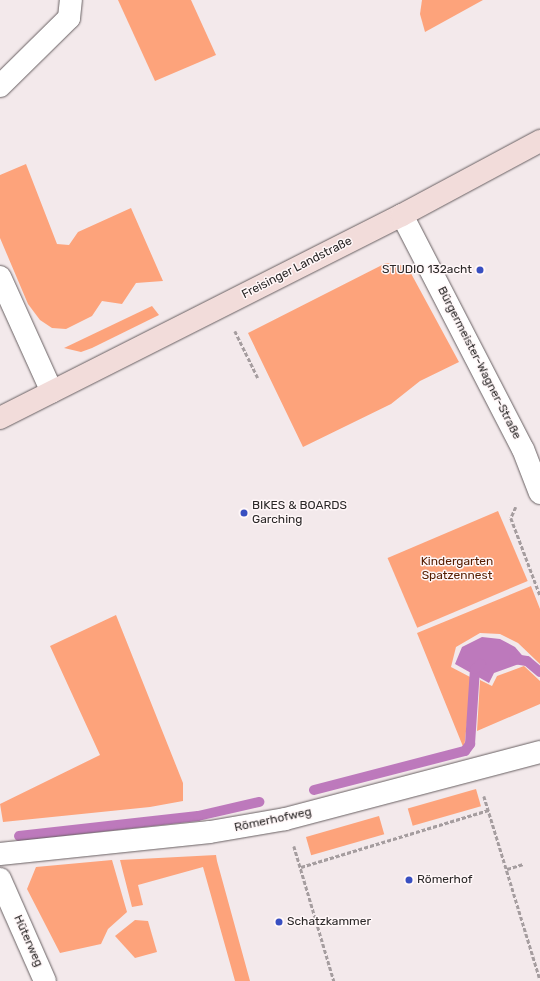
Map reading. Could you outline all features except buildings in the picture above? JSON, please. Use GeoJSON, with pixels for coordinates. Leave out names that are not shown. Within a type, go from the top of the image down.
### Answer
{"type":"FeatureCollection","features":[{"type":"Feature","properties":{"kind":"street"},"geometry":{"type":"LineString","coordinates":[[0,86],[69,18],[71,0]]}},
{"type":"Feature","properties":{"kind":"street","name":"Freisinger Landstraße"},"geometry":{"type":"LineString","coordinates":[[0,418],[402,215],[540,141]]}},
{"type":"Feature","properties":{"kind":"street","name":"Bürgermeister-Wagner-Straße"},"geometry":{"type":"LineString","coordinates":[[402,215],[523,449],[540,493]]}},
{"type":"Feature","properties":{"kind":"street"},"geometry":{"type":"LineString","coordinates":[[0,277],[52,392]]}},
{"type":"Feature","properties":{"kind":"street","name":"Römerhofweg"},"geometry":{"type":"LineString","coordinates":[[0,854],[210,832],[285,819],[540,752]]}},
{"type":"Feature","properties":{"kind":"street","name":"Hüterweg"},"geometry":{"type":"LineString","coordinates":[[0,879],[46,981]]}},
{"type":"Feature","properties":{"kind":"path"},"geometry":{"type":"LineString","coordinates":[[235,331],[258,378]]}},
{"type":"Feature","properties":{"kind":"path"},"geometry":{"type":"LineString","coordinates":[[482,788],[539,980]]}},
{"type":"Feature","properties":{"kind":"path"},"geometry":{"type":"LineString","coordinates":[[301,866],[489,810]]}},
{"type":"Feature","properties":{"kind":"path"},"geometry":{"type":"LineString","coordinates":[[285,819],[301,866],[334,981]]}},
{"type":"Feature","properties":{"kind":"path"},"geometry":{"type":"LineString","coordinates":[[507,869],[523,864]]}},
{"type":"Feature","properties":{"kind":"green space"},"geometry":{"type":"Polygon","coordinates":[[[118,0],[191,0],[216,55],[155,81],[118,0]]]}},
{"type":"Feature","properties":{"kind":"green space"},"geometry":{"type":"Polygon","coordinates":[[[422,0],[483,0],[425,32],[420,14],[422,0]]]}},
{"type":"Feature","properties":{"kind":"green space"},"geometry":{"type":"Polygon","coordinates":[[[26,164],[57,244],[69,245],[78,232],[131,208],[163,281],[136,283],[122,304],[102,301],[92,316],[66,329],[52,328],[40,320],[28,304],[0,238],[0,175],[26,164]]]}},
{"type":"Feature","properties":{"kind":"green space"},"geometry":{"type":"Polygon","coordinates":[[[386,263],[407,266],[459,362],[420,381],[391,404],[303,447],[248,333],[386,263]]]}},
{"type":"Feature","properties":{"kind":"green space"},"geometry":{"type":"Polygon","coordinates":[[[152,306],[159,315],[92,348],[81,352],[64,348],[152,306]]]}},
{"type":"Feature","properties":{"kind":"green space","name":"Kindergarten Spatzennest"},"geometry":{"type":"Polygon","coordinates":[[[498,511],[528,581],[417,628],[388,558],[498,511]]]}},
{"type":"Feature","properties":{"kind":"green space"},"geometry":{"type":"Polygon","coordinates":[[[531,586],[540,609],[540,664],[518,643],[500,634],[480,633],[456,647],[451,667],[472,678],[464,749],[417,633],[531,586]]]}},
{"type":"Feature","properties":{"kind":"green space"},"geometry":{"type":"Polygon","coordinates":[[[116,615],[183,783],[183,801],[150,807],[3,822],[0,804],[100,755],[50,646],[116,615]]]}},
{"type":"Feature","properties":{"kind":"green space"},"geometry":{"type":"Polygon","coordinates":[[[524,666],[540,681],[540,704],[477,731],[480,680],[492,686],[497,676],[524,666]]]}},
{"type":"Feature","properties":{"kind":"green space"},"geometry":{"type":"Polygon","coordinates":[[[476,789],[481,806],[413,826],[408,809],[476,789]]]}},
{"type":"Feature","properties":{"kind":"green space"},"geometry":{"type":"Polygon","coordinates":[[[379,816],[384,834],[311,855],[306,837],[379,816]]]}},
{"type":"Feature","properties":{"kind":"green space"},"geometry":{"type":"Polygon","coordinates":[[[216,855],[250,981],[235,981],[203,867],[138,885],[143,905],[132,907],[120,860],[216,855]]]}},
{"type":"Feature","properties":{"kind":"green space"},"geometry":{"type":"Polygon","coordinates":[[[112,860],[127,912],[108,929],[101,944],[60,953],[27,889],[36,867],[112,860]]]}},
{"type":"Feature","properties":{"kind":"green space"},"geometry":{"type":"Polygon","coordinates":[[[135,920],[148,921],[157,952],[135,958],[115,936],[135,920]]]}},
{"type":"Feature","properties":{"kind":"shaded area"},"geometry":{"type":"Polygon","coordinates":[[[482,637],[500,639],[515,647],[527,661],[494,673],[489,683],[455,664],[462,647],[482,637]]]}},
{"type":"Feature","properties":{"kind":"waterway"},"geometry":{"type":"LineString","coordinates":[[514,659],[527,661],[540,672]]}},
{"type":"Feature","properties":{"kind":"waterway"},"geometry":{"type":"LineString","coordinates":[[314,790],[465,751],[470,744],[475,669],[481,664]]}},
{"type":"Feature","properties":{"kind":"waterway"},"geometry":{"type":"LineString","coordinates":[[19,836],[198,816],[259,802]]}},
{"type":"Feature","properties":{"kind":"place","name":"STUDIO 132acht"},"geometry":{"type":"Point","coordinates":[480,270]}},
{"type":"Feature","properties":{"kind":"place","name":"BIKES & BOARDS Garching"},"geometry":{"type":"Point","coordinates":[244,513]}},
{"type":"Feature","properties":{"kind":"place","name":"Römerhof"},"geometry":{"type":"Point","coordinates":[409,880]}},
{"type":"Feature","properties":{"kind":"place","name":"Schatzkammer"},"geometry":{"type":"Point","coordinates":[279,922]}}]}
